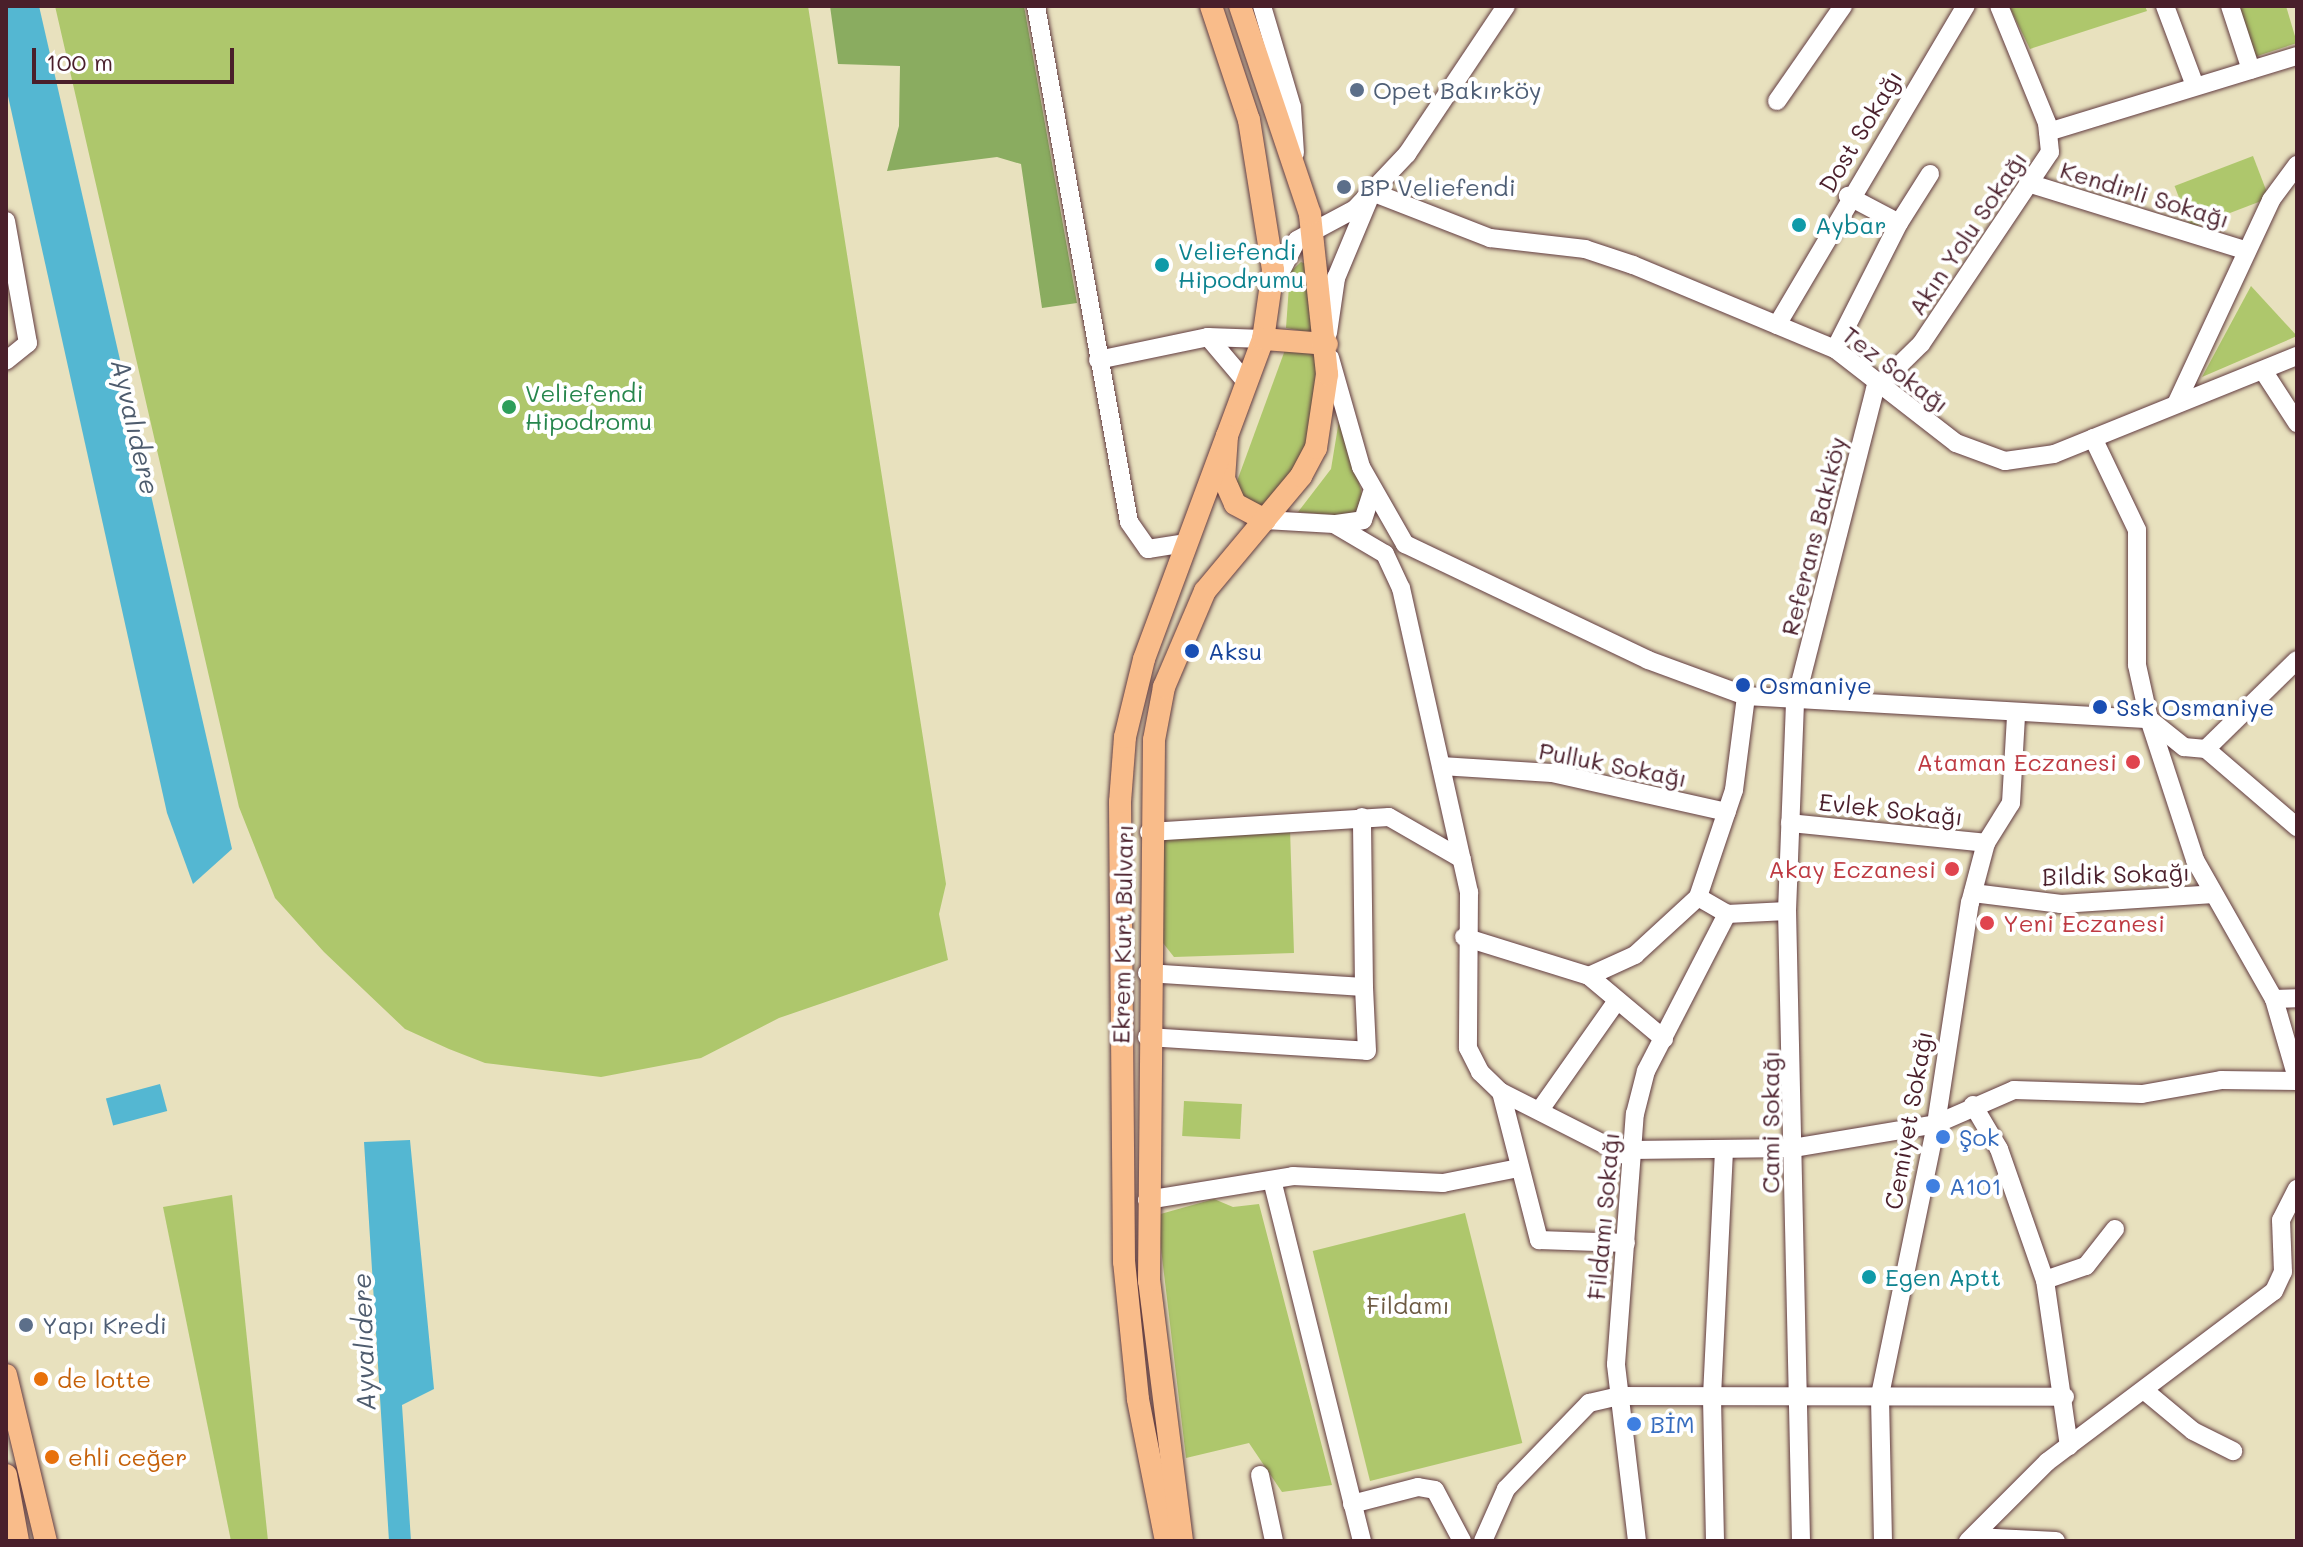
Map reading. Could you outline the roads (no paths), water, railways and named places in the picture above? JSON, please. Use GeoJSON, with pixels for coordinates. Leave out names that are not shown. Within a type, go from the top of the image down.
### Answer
{"type":"FeatureCollection","features":[{"type":"Feature","properties":{"kind":"main road","name":"Ekrem Kurt Bulvarı"},"geometry":{"type":"LineString","coordinates":[[1166,1541],[1138,1399],[1124,1262],[1120,802],[1125,737],[1144,659],[1263,339],[1270,295],[1268,208],[1249,120],[1211,6]]}},
{"type":"Feature","properties":{"kind":"main road","name":"Ekrem Kurt Bulvarı"},"geometry":{"type":"LineString","coordinates":[[1182,1541],[1149,1281],[1147,973],[1154,740],[1185,631],[1205,591],[1265,520],[1316,448],[1327,374],[1327,344],[1314,231],[1240,6]]}},
{"type":"Feature","properties":{"kind":"main road"},"geometry":{"type":"LineString","coordinates":[[1263,339],[1327,344]]}},
{"type":"Feature","properties":{"kind":"main road"},"geometry":{"type":"LineString","coordinates":[[1227,436],[1227,493],[1265,520]]}},
{"type":"Feature","properties":{"kind":"main road"},"geometry":{"type":"LineString","coordinates":[[6,1375],[46,1541]]}},
{"type":"Feature","properties":{"kind":"main road"},"geometry":{"type":"LineString","coordinates":[[6,1475],[18,1541]]}},
{"type":"Feature","properties":{"kind":"street"},"geometry":{"type":"LineString","coordinates":[[1036,6],[1098,360],[1135,540],[1148,549],[1187,543]]}},
{"type":"Feature","properties":{"kind":"street"},"geometry":{"type":"LineString","coordinates":[[1262,6],[1292,107],[1296,172]]}},
{"type":"Feature","properties":{"kind":"street"},"geometry":{"type":"LineString","coordinates":[[1270,295],[1284,259],[1314,231],[1333,225],[1372,192],[1407,154],[1506,6]]}},
{"type":"Feature","properties":{"kind":"street"},"geometry":{"type":"LineString","coordinates":[[1777,101],[1843,6]]}},
{"type":"Feature","properties":{"kind":"street","name":"Dost Sokağı"},"geometry":{"type":"LineString","coordinates":[[1777,325],[1848,196],[1966,6]]}},
{"type":"Feature","properties":{"kind":"street","name":"Akın Yolu Sokağı"},"geometry":{"type":"LineString","coordinates":[[1881,384],[1921,344],[2050,152],[2048,132],[1999,6]]}},
{"type":"Feature","properties":{"kind":"street"},"geometry":{"type":"LineString","coordinates":[[2165,6],[2195,86]]}},
{"type":"Feature","properties":{"kind":"street"},"geometry":{"type":"LineString","coordinates":[[2230,6],[2251,70]]}},
{"type":"Feature","properties":{"kind":"street"},"geometry":{"type":"LineString","coordinates":[[2048,132],[2297,56]]}},
{"type":"Feature","properties":{"kind":"street"},"geometry":{"type":"LineString","coordinates":[[2177,402],[2247,251],[2297,165]]}},
{"type":"Feature","properties":{"kind":"street"},"geometry":{"type":"LineString","coordinates":[[1835,349],[1899,223],[1930,174]]}},
{"type":"Feature","properties":{"kind":"street","name":"Kendirli Sokağı"},"geometry":{"type":"LineString","coordinates":[[2028,183],[2247,251]]}},
{"type":"Feature","properties":{"kind":"street"},"geometry":{"type":"LineString","coordinates":[[1372,192],[1336,278],[1327,344],[1372,493],[1405,544],[1648,660],[1746,696],[1795,703],[2016,716],[2149,719],[2184,747],[2206,749],[2297,827]]}},
{"type":"Feature","properties":{"kind":"street","name":"Tez Sokağı"},"geometry":{"type":"LineString","coordinates":[[1372,192],[1490,238],[1585,249],[1633,265],[1835,349],[1979,455],[2005,461],[2054,454],[2177,402],[2293,361]]}},
{"type":"Feature","properties":{"kind":"street"},"geometry":{"type":"LineString","coordinates":[[1848,196],[1899,223]]}},
{"type":"Feature","properties":{"kind":"street"},"geometry":{"type":"LineString","coordinates":[[6,221],[9,256],[28,343],[6,361]]}},
{"type":"Feature","properties":{"kind":"street"},"geometry":{"type":"LineString","coordinates":[[1098,360],[1208,337],[1263,339]]}},
{"type":"Feature","properties":{"kind":"street"},"geometry":{"type":"LineString","coordinates":[[1208,337],[1246,382]]}},
{"type":"Feature","properties":{"kind":"street"},"geometry":{"type":"LineString","coordinates":[[2264,372],[2297,423]]}},
{"type":"Feature","properties":{"kind":"street","name":"Referans Bakıköy"},"geometry":{"type":"LineString","coordinates":[[1795,703],[1881,384]]}},
{"type":"Feature","properties":{"kind":"street"},"geometry":{"type":"LineString","coordinates":[[1501,1092],[1542,1107],[1630,1154],[1793,1148],[1936,1124],[1973,1105],[2014,1090],[2142,1094],[2221,1080],[2297,1080],[2274,999],[2195,860],[2149,719],[2137,665],[2137,530],[2093,438]]}},
{"type":"Feature","properties":{"kind":"street"},"geometry":{"type":"LineString","coordinates":[[1265,520],[1334,524],[1363,520],[1372,493]]}},
{"type":"Feature","properties":{"kind":"street"},"geometry":{"type":"LineString","coordinates":[[1334,524],[1385,554],[1401,588],[1469,892],[1464,937],[1468,1048],[1501,1092],[1539,1240],[1626,1243]]}},
{"type":"Feature","properties":{"kind":"street"},"geometry":{"type":"LineString","coordinates":[[1385,554],[1405,544]]}},
{"type":"Feature","properties":{"kind":"street"},"geometry":{"type":"LineString","coordinates":[[2206,749],[2297,660]]}},
{"type":"Feature","properties":{"kind":"street"},"geometry":{"type":"LineString","coordinates":[[1589,976],[1635,955],[1698,897],[1727,812],[1746,696]]}},
{"type":"Feature","properties":{"kind":"street","name":"Cami Sokağı"},"geometry":{"type":"LineString","coordinates":[[1795,703],[1787,911],[1801,1541]]}},
{"type":"Feature","properties":{"kind":"street","name":"Cemiyet Sokağı"},"geometry":{"type":"LineString","coordinates":[[1883,1541],[1880,1395],[1936,1124],[1973,893],[1986,843],[2011,803],[2016,716]]}},
{"type":"Feature","properties":{"kind":"street","name":"Pulluk Sokağı"},"geometry":{"type":"LineString","coordinates":[[1441,766],[1552,773],[1727,812]]}},
{"type":"Feature","properties":{"kind":"street"},"geometry":{"type":"LineString","coordinates":[[1147,1037],[1367,1051],[1362,817]]}},
{"type":"Feature","properties":{"kind":"street"},"geometry":{"type":"LineString","coordinates":[[1149,832],[1389,817],[1462,859]]}},
{"type":"Feature","properties":{"kind":"street","name":"Evlek Sokağı"},"geometry":{"type":"LineString","coordinates":[[1790,823],[1986,843]]}},
{"type":"Feature","properties":{"kind":"street","name":"Bildik Sokağı"},"geometry":{"type":"LineString","coordinates":[[1973,893],[2061,904],[2214,894]]}},
{"type":"Feature","properties":{"kind":"street"},"geometry":{"type":"LineString","coordinates":[[1698,897],[1727,914],[1787,911]]}},
{"type":"Feature","properties":{"kind":"street","name":"Fildamı Sokağı"},"geometry":{"type":"LineString","coordinates":[[1637,1541],[1619,1396],[1630,1154],[1646,1071],[1727,914]]}},
{"type":"Feature","properties":{"kind":"street"},"geometry":{"type":"LineString","coordinates":[[1464,937],[1589,976],[1616,1002],[1664,1039]]}},
{"type":"Feature","properties":{"kind":"street"},"geometry":{"type":"LineString","coordinates":[[1147,973],[1364,987]]}},
{"type":"Feature","properties":{"kind":"street"},"geometry":{"type":"LineString","coordinates":[[2274,999],[2297,998]]}},
{"type":"Feature","properties":{"kind":"street"},"geometry":{"type":"LineString","coordinates":[[1542,1107],[1616,1002]]}},
{"type":"Feature","properties":{"kind":"street"},"geometry":{"type":"LineString","coordinates":[[1973,1105],[1999,1149],[2045,1280],[2065,1397],[2069,1446]]}},
{"type":"Feature","properties":{"kind":"street"},"geometry":{"type":"LineString","coordinates":[[1715,1541],[1712,1396],[1724,1151]]}},
{"type":"Feature","properties":{"kind":"street"},"geometry":{"type":"LineString","coordinates":[[1147,1200],[1272,1180],[1443,1183],[1519,1168]]}},
{"type":"Feature","properties":{"kind":"street"},"geometry":{"type":"LineString","coordinates":[[1272,1180],[1362,1541]]}},
{"type":"Feature","properties":{"kind":"street"},"geometry":{"type":"LineString","coordinates":[[1972,1539],[2069,1446],[2274,1291],[2283,1272],[2281,1220],[2297,1189]]}},
{"type":"Feature","properties":{"kind":"street"},"geometry":{"type":"LineString","coordinates":[[2045,1280],[2086,1266],[2115,1229]]}},
{"type":"Feature","properties":{"kind":"street"},"geometry":{"type":"LineString","coordinates":[[2145,1391],[2193,1431],[2233,1451]]}},
{"type":"Feature","properties":{"kind":"street"},"geometry":{"type":"LineString","coordinates":[[1483,1541],[1506,1489],[1560,1425],[1589,1403],[1619,1396],[1797,1399],[1880,1395],[2065,1397]]}},
{"type":"Feature","properties":{"kind":"street"},"geometry":{"type":"LineString","coordinates":[[1260,1475],[1274,1541]]}},
{"type":"Feature","properties":{"kind":"street"},"geometry":{"type":"LineString","coordinates":[[1352,1504],[1418,1487],[1435,1490],[1462,1541]]}},
{"type":"Feature","properties":{"kind":"street"},"geometry":{"type":"LineString","coordinates":[[1972,1539],[2056,1541]]}},
{"type":"Feature","properties":{"kind":"water","name":"Ayvalıdere"},"geometry":{"type":"Polygon","coordinates":[[[6,6],[39,6],[232,849],[193,884],[167,813],[6,87],[6,6]]]}},
{"type":"Feature","properties":{"kind":"water"},"geometry":{"type":"Polygon","coordinates":[[[160,1084],[167,1111],[113,1126],[106,1098],[160,1084]]]}},
{"type":"Feature","properties":{"kind":"water"},"geometry":{"type":"Polygon","coordinates":[[[410,1140],[434,1389],[402,1405],[411,1541],[389,1541],[364,1142],[410,1140]]]}},
{"type":"Feature","properties":{"kind":"place","name":"Opet Bakırköy"},"geometry":{"type":"Point","coordinates":[1357,90]}},
{"type":"Feature","properties":{"kind":"place","name":"BP Veliefendi"},"geometry":{"type":"Point","coordinates":[1344,187]}},
{"type":"Feature","properties":{"kind":"place","name":"Aybar"},"geometry":{"type":"Point","coordinates":[1799,225]}},
{"type":"Feature","properties":{"kind":"place","name":"Veliefendi Hipodrumu"},"geometry":{"type":"Point","coordinates":[1162,265]}},
{"type":"Feature","properties":{"kind":"place","name":"Veliefendi Hipodromu"},"geometry":{"type":"Point","coordinates":[509,407]}},
{"type":"Feature","properties":{"kind":"place","name":"Aksu"},"geometry":{"type":"Point","coordinates":[1192,651]}},
{"type":"Feature","properties":{"kind":"place","name":"Osmaniye"},"geometry":{"type":"Point","coordinates":[1743,685]}},
{"type":"Feature","properties":{"kind":"place","name":"Ssk Osmaniye"},"geometry":{"type":"Point","coordinates":[2100,707]}},
{"type":"Feature","properties":{"kind":"place","name":"Ataman Eczanesi"},"geometry":{"type":"Point","coordinates":[2133,762]}},
{"type":"Feature","properties":{"kind":"place","name":"Akay Eczanesi"},"geometry":{"type":"Point","coordinates":[1952,869]}},
{"type":"Feature","properties":{"kind":"place","name":"Yeni Eczanesi"},"geometry":{"type":"Point","coordinates":[1987,923]}},
{"type":"Feature","properties":{"kind":"place","name":"Şok"},"geometry":{"type":"Point","coordinates":[1943,1137]}},
{"type":"Feature","properties":{"kind":"place","name":"A101"},"geometry":{"type":"Point","coordinates":[1933,1186]}},
{"type":"Feature","properties":{"kind":"place","name":"Egen Aptt"},"geometry":{"type":"Point","coordinates":[1869,1277]}},
{"type":"Feature","properties":{"kind":"place","name":"Yapı Kredi"},"geometry":{"type":"Point","coordinates":[26,1325]}},
{"type":"Feature","properties":{"kind":"place","name":"de lotte"},"geometry":{"type":"Point","coordinates":[41,1379]}},
{"type":"Feature","properties":{"kind":"place","name":"BİM"},"geometry":{"type":"Point","coordinates":[1634,1424]}},
{"type":"Feature","properties":{"kind":"place","name":"ehli ceğer"},"geometry":{"type":"Point","coordinates":[52,1457]}},
{"type":"Feature","properties":{"kind":"park label","name":"Fildamı"},"geometry":{"type":"Point","coordinates":[1408,1305]}}]}
